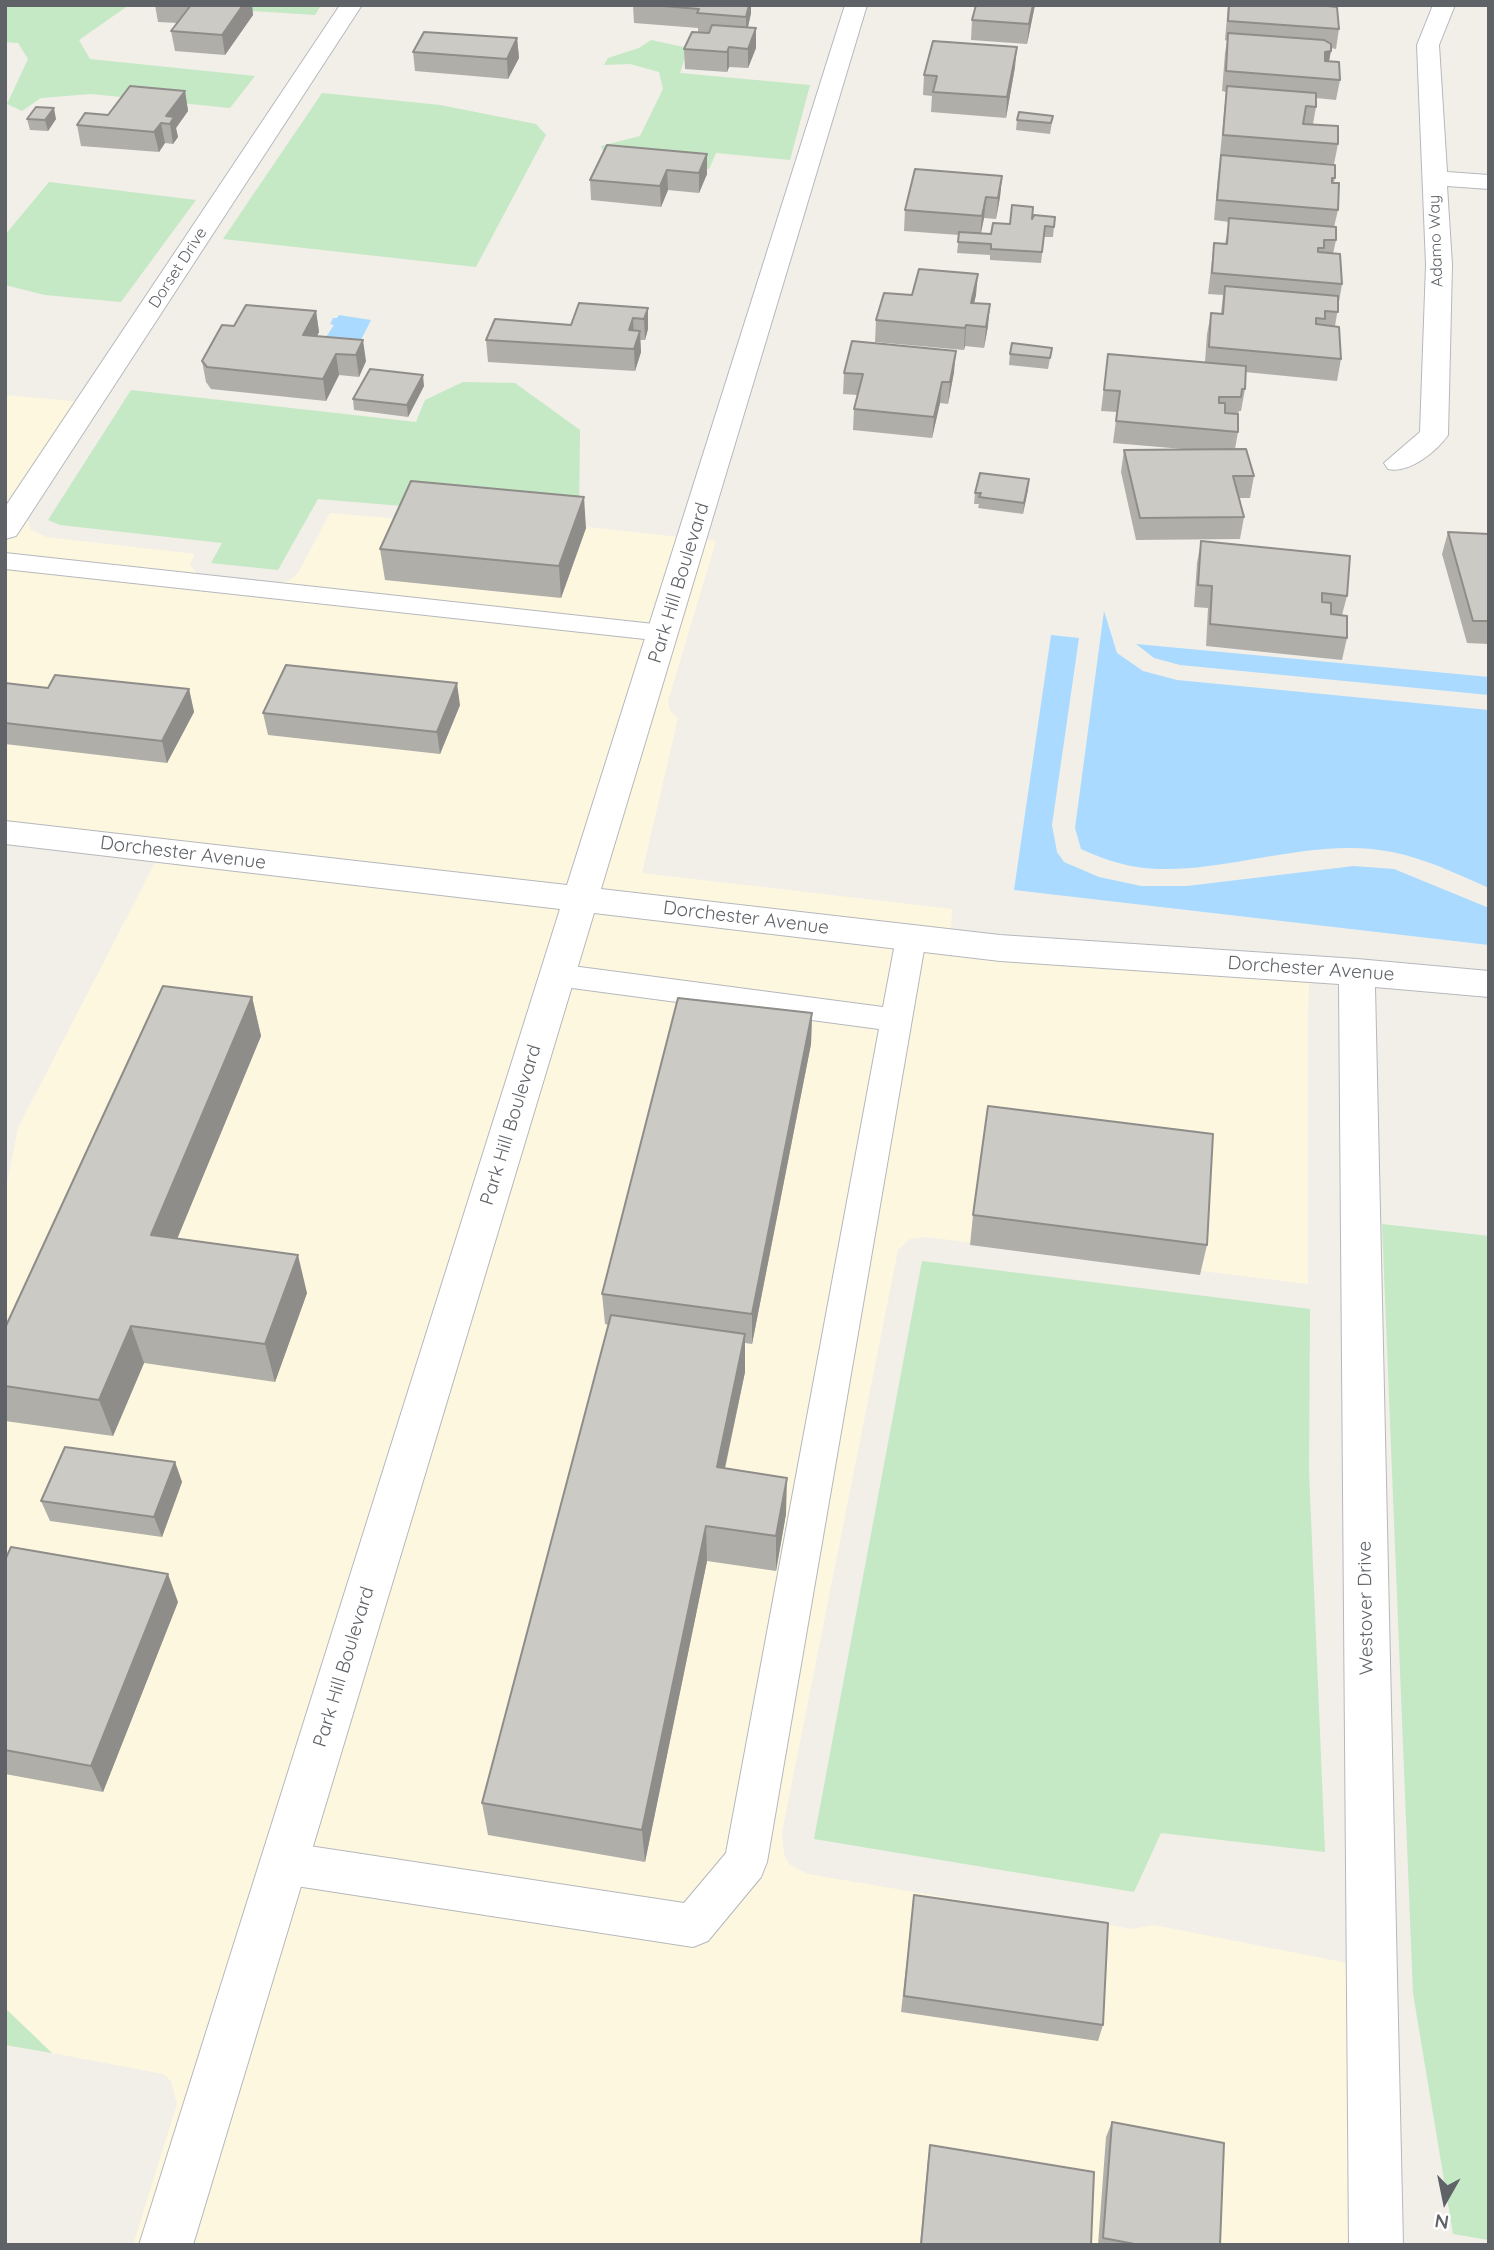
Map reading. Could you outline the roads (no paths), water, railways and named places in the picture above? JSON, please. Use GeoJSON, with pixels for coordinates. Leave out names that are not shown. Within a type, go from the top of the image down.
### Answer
{"type":"FeatureCollection","features":[{"type":"Feature","properties":{"kind":"street","name":"Dorset Drive"},"geometry":{"type":"LineString","coordinates":[[5,530],[351,5]]}},
{"type":"Feature","properties":{"kind":"street","name":"Park Hill Boulevard"},"geometry":{"type":"LineString","coordinates":[[166,2245],[856,5]]}},
{"type":"Feature","properties":{"kind":"street","name":"Adamo Way"},"geometry":{"type":"LineString","coordinates":[[1398,463],[1434,435],[1439,265],[1428,45],[1444,5]]}},
{"type":"Feature","properties":{"kind":"street"},"geometry":{"type":"LineString","coordinates":[[1434,178],[1489,183]]}},
{"type":"Feature","properties":{"kind":"street","name":"Dorchester Avenue"},"geometry":{"type":"LineString","coordinates":[[5,832],[1000,948],[1357,972],[1489,984]]}},
{"type":"Feature","properties":{"kind":"street","name":"Westover Drive"},"geometry":{"type":"LineString","coordinates":[[1357,972],[1376,2245]]}},
{"type":"Feature","properties":{"kind":"lane"},"geometry":{"type":"LineString","coordinates":[[5,561],[663,633]]}},
{"type":"Feature","properties":{"kind":"lane"},"geometry":{"type":"LineString","coordinates":[[283,1863],[693,1926],[746,1862],[911,938]]}},
{"type":"Feature","properties":{"kind":"lane"},"geometry":{"type":"LineString","coordinates":[[557,975],[896,1020]]}},
{"type":"Feature","properties":{"kind":"water"},"geometry":{"type":"Polygon","coordinates":[[[339,315],[371,320],[355,352],[326,337],[334,325],[330,324],[333,318],[339,315]]]}},
{"type":"Feature","properties":{"kind":"water"},"geometry":{"type":"Polygon","coordinates":[[[1104,611],[1117,653],[1143,671],[1177,680],[1489,710],[1489,888],[1422,860],[1370,849],[1325,849],[1215,865],[1162,869],[1122,864],[1081,849],[1075,828],[1104,611]]]}},
{"type":"Feature","properties":{"kind":"water"},"geometry":{"type":"Polygon","coordinates":[[[1051,635],[1079,638],[1052,825],[1057,852],[1064,862],[1099,877],[1141,886],[1187,886],[1354,866],[1394,869],[1489,908],[1489,945],[1014,890],[1051,635]]]}},
{"type":"Feature","properties":{"kind":"water"},"geometry":{"type":"Polygon","coordinates":[[[1136,644],[1489,677],[1489,695],[1180,665],[1154,658],[1136,644]]]}}]}
